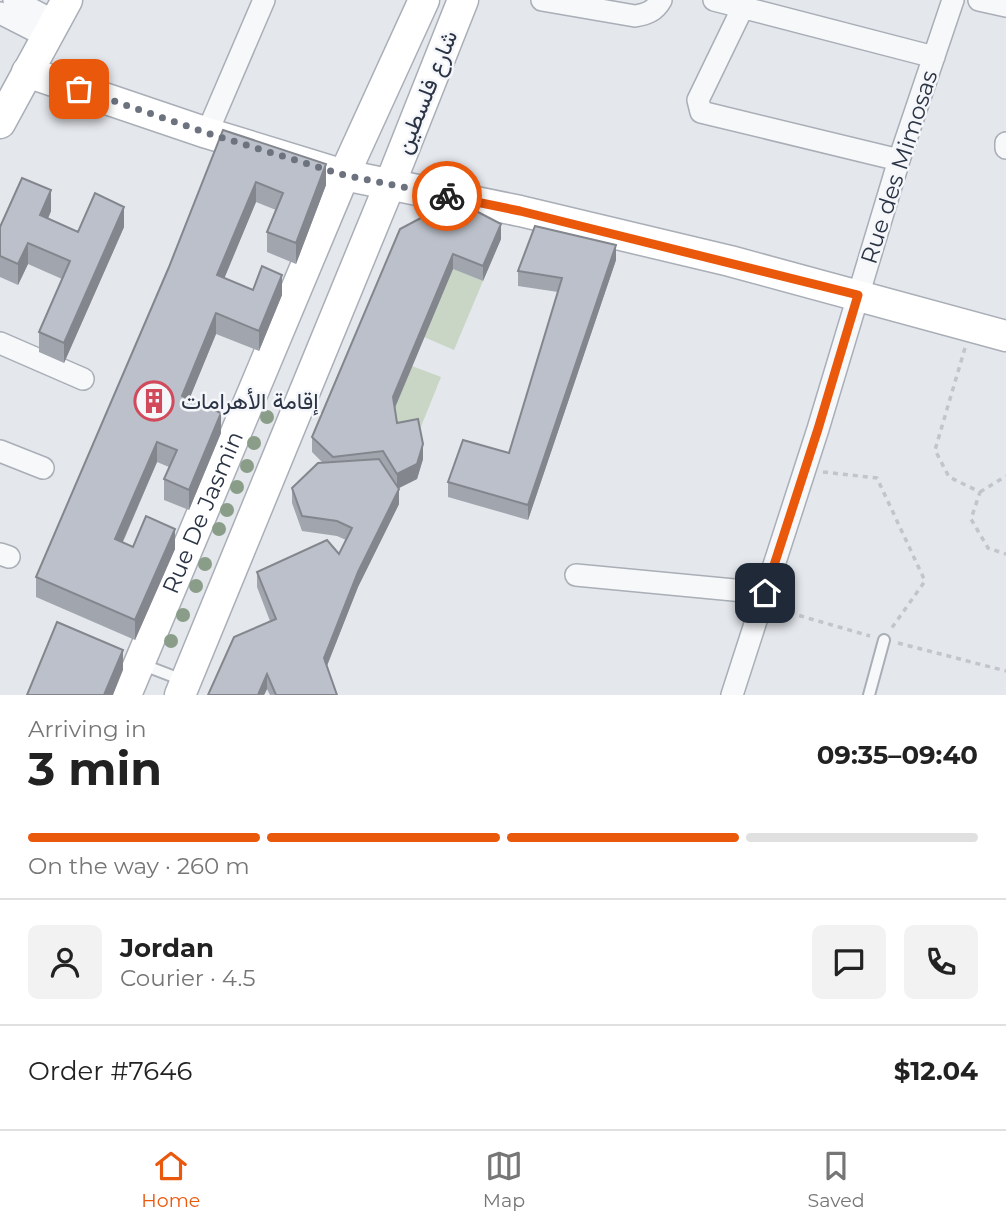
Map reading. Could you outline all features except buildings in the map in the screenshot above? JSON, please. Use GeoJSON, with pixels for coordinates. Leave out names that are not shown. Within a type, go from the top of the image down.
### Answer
{"type":"FeatureCollection","features":[{"type":"Feature","properties":{"kind":"street"},"geometry":{"type":"LineString","coordinates":[[14,0],[57,19]]}},
{"type":"Feature","properties":{"kind":"street"},"geometry":{"type":"LineString","coordinates":[[207,133],[264,0]]}},
{"type":"Feature","properties":{"kind":"street","name":"شارع فلسطين"},"geometry":{"type":"LineString","coordinates":[[344,175],[424,0]]}},
{"type":"Feature","properties":{"kind":"street","name":"شارع فلسطين"},"geometry":{"type":"LineString","coordinates":[[390,184],[463,0]]}},
{"type":"Feature","properties":{"kind":"street"},"geometry":{"type":"LineString","coordinates":[[541,0],[635,16],[646,15],[654,10],[661,0]]}},
{"type":"Feature","properties":{"kind":"street"},"geometry":{"type":"LineString","coordinates":[[714,0],[934,57]]}},
{"type":"Feature","properties":{"kind":"street","name":"Rue des Mimosas"},"geometry":{"type":"LineString","coordinates":[[732,695],[899,160],[953,0]]}},
{"type":"Feature","properties":{"kind":"street"},"geometry":{"type":"LineString","coordinates":[[979,0],[1006,6]]}},
{"type":"Feature","properties":{"kind":"street"},"geometry":{"type":"LineString","coordinates":[[744,7],[698,100],[701,112],[899,160]]}},
{"type":"Feature","properties":{"kind":"street"},"geometry":{"type":"LineString","coordinates":[[0,13],[57,19]]}},
{"type":"Feature","properties":{"kind":"street"},"geometry":{"type":"LineString","coordinates":[[0,123],[57,19]]}},
{"type":"Feature","properties":{"kind":"street"},"geometry":{"type":"LineString","coordinates":[[27,72],[207,133],[344,175],[520,211],[858,295],[1006,336]]}},
{"type":"Feature","properties":{"kind":"street","name":"Rue De Jasmin"},"geometry":{"type":"LineString","coordinates":[[126,695],[344,175]]}},
{"type":"Feature","properties":{"kind":"street"},"geometry":{"type":"LineString","coordinates":[[183,688],[390,184]]}},
{"type":"Feature","properties":{"kind":"street"},"geometry":{"type":"LineString","coordinates":[[0,343],[83,379]]}},
{"type":"Feature","properties":{"kind":"street"},"geometry":{"type":"LineString","coordinates":[[0,451],[43,468]]}},
{"type":"Feature","properties":{"kind":"street"},"geometry":{"type":"LineString","coordinates":[[576,575],[765,593]]}},
{"type":"Feature","properties":{"kind":"lane"},"geometry":{"type":"LineString","coordinates":[[869,695],[884,640]]}},
{"type":"Feature","properties":{"kind":"lane"},"geometry":{"type":"LineString","coordinates":[[138,663],[183,688]]}},
{"type":"Feature","properties":{"kind":"path"},"geometry":{"type":"LineString","coordinates":[[971,327],[935,450],[949,477],[980,492]]}},
{"type":"Feature","properties":{"kind":"path"},"geometry":{"type":"LineString","coordinates":[[804,470],[877,478],[925,581],[884,640]]}},
{"type":"Feature","properties":{"kind":"path"},"geometry":{"type":"LineString","coordinates":[[1006,477],[980,492],[971,519],[988,548],[1006,554]]}},
{"type":"Feature","properties":{"kind":"green space"},"geometry":{"type":"Polygon","coordinates":[[[453,269],[483,281],[454,350],[424,337],[453,269]]]}},
{"type":"Feature","properties":{"kind":"green space"},"geometry":{"type":"Polygon","coordinates":[[[412,366],[441,377],[418,434],[397,438],[393,412],[412,366]]]}},
{"type":"Feature","properties":{"kind":"way so far"},"geometry":{"type":"LineString","coordinates":[[79,89],[207,133],[344,175],[447,196]]}},
{"type":"Feature","properties":{"kind":"place","name":"إقامة الأهرامات"},"geometry":{"type":"Point","coordinates":[154,401]}},
{"type":"Feature","properties":{"kind":"route"},"geometry":{"type":"LineString","coordinates":[[447,196],[730,261],[858,295],[765,593]]}}]}
